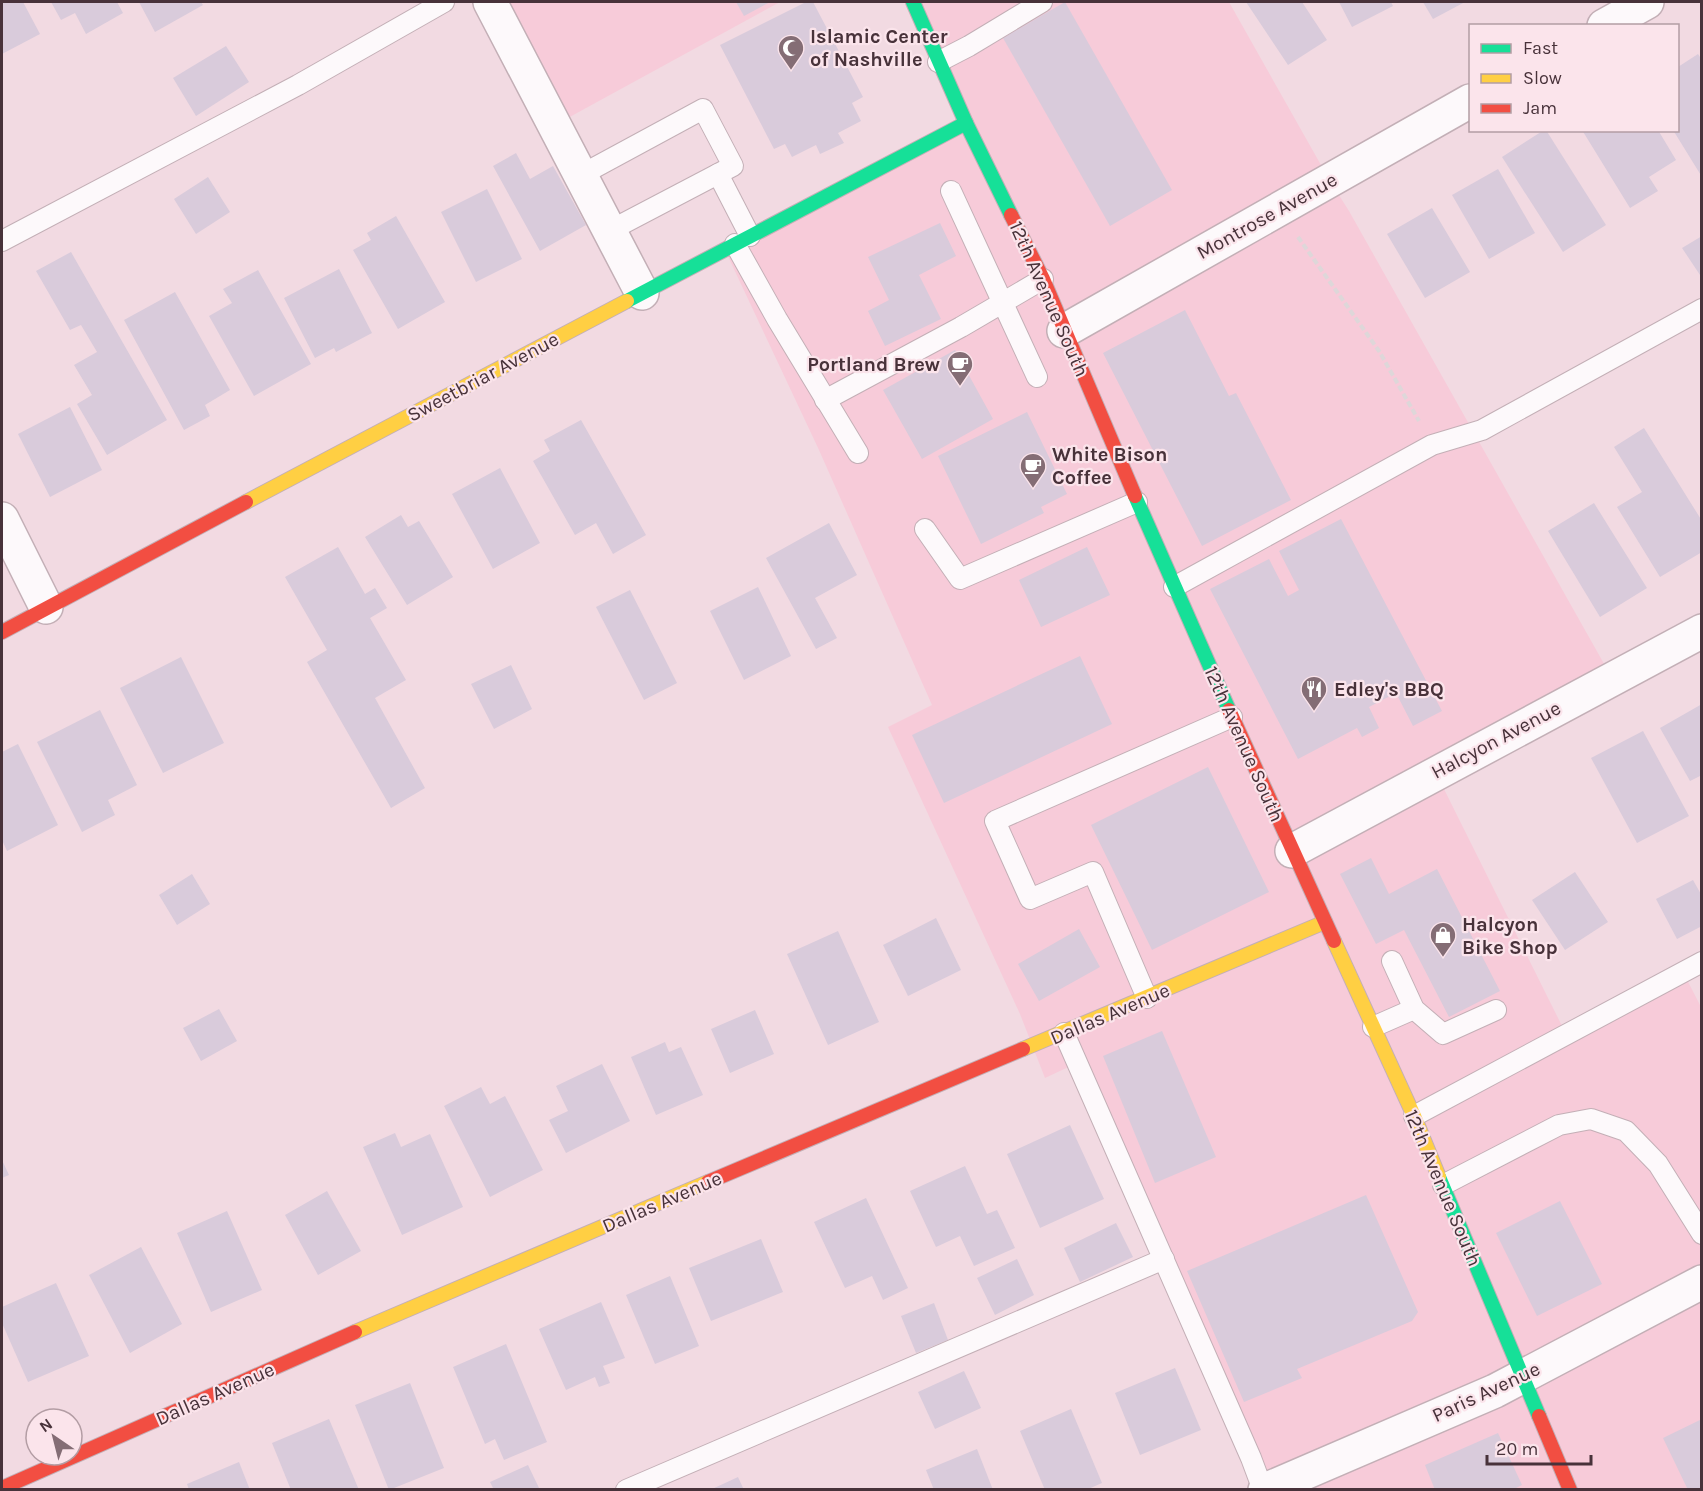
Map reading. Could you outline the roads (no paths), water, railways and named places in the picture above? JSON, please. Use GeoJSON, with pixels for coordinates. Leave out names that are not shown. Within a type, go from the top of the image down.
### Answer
{"type":"FeatureCollection","features":[{"type":"Feature","properties":{"kind":"street"},"geometry":{"type":"LineString","coordinates":[[490,2],[642,293]]}},
{"type":"Feature","properties":{"kind":"street","name":"12th Avenue South"},"geometry":{"type":"LineString","coordinates":[[913,2],[966,123],[1043,279],[1174,587],[1414,1116],[1570,1490]]}},
{"type":"Feature","properties":{"kind":"street"},"geometry":{"type":"LineString","coordinates":[[1608,24],[1647,2]]}},
{"type":"Feature","properties":{"kind":"street","name":"Montrose Avenue"},"geometry":{"type":"LineString","coordinates":[[1064,331],[1469,102]]}},
{"type":"Feature","properties":{"kind":"street","name":"Sweetbriar Avenue"},"geometry":{"type":"LineString","coordinates":[[2,632],[966,123]]}},
{"type":"Feature","properties":{"kind":"street"},"geometry":{"type":"LineString","coordinates":[[2,519],[46,607]]}},
{"type":"Feature","properties":{"kind":"street","name":"Halcyon Avenue"},"geometry":{"type":"LineString","coordinates":[[1292,851],[1701,631]]}},
{"type":"Feature","properties":{"kind":"street","name":"Dallas Avenue"},"geometry":{"type":"LineString","coordinates":[[2,1488],[375,1323],[1325,922]]}},
{"type":"Feature","properties":{"kind":"street","name":"Paris Avenue"},"geometry":{"type":"LineString","coordinates":[[1264,1490],[1523,1377],[1701,1282]]}},
{"type":"Feature","properties":{"kind":"lane"},"geometry":{"type":"LineString","coordinates":[[2,241],[298,85],[444,2]]}},
{"type":"Feature","properties":{"kind":"lane"},"geometry":{"type":"LineString","coordinates":[[938,62],[1041,2]]}},
{"type":"Feature","properties":{"kind":"lane"},"geometry":{"type":"LineString","coordinates":[[581,175],[703,109],[733,166],[609,231]]}},
{"type":"Feature","properties":{"kind":"lane"},"geometry":{"type":"LineString","coordinates":[[718,174],[777,319],[858,453]]}},
{"type":"Feature","properties":{"kind":"lane"},"geometry":{"type":"LineString","coordinates":[[951,190],[1037,377]]}},
{"type":"Feature","properties":{"kind":"lane"},"geometry":{"type":"LineString","coordinates":[[825,400],[961,327],[1043,279]]}},
{"type":"Feature","properties":{"kind":"lane"},"geometry":{"type":"LineString","coordinates":[[1174,587],[1432,445],[1482,430],[1701,309]]}},
{"type":"Feature","properties":{"kind":"lane"},"geometry":{"type":"LineString","coordinates":[[925,529],[960,579],[1137,501]]}},
{"type":"Feature","properties":{"kind":"lane"},"geometry":{"type":"LineString","coordinates":[[1147,998],[1094,872],[1030,899],[995,821],[1232,717]]}},
{"type":"Feature","properties":{"kind":"lane"},"geometry":{"type":"LineString","coordinates":[[1392,961],[1414,1009],[1443,1034],[1496,1010]]}},
{"type":"Feature","properties":{"kind":"lane"},"geometry":{"type":"LineString","coordinates":[[1414,1116],[1701,962]]}},
{"type":"Feature","properties":{"kind":"lane"},"geometry":{"type":"LineString","coordinates":[[1373,1027],[1414,1009]]}},
{"type":"Feature","properties":{"kind":"lane"},"geometry":{"type":"LineString","coordinates":[[1064,1033],[1264,1490]]}},
{"type":"Feature","properties":{"kind":"lane"},"geometry":{"type":"LineString","coordinates":[[1443,1185],[1506,1150],[1559,1125],[1591,1119],[1626,1131],[1658,1164],[1701,1234]]}},
{"type":"Feature","properties":{"kind":"lane"},"geometry":{"type":"LineString","coordinates":[[626,1490],[1164,1259]]}},
{"type":"Feature","properties":{"kind":"place","name":"Islamic Center of Nashville"},"geometry":{"type":"Point","coordinates":[791,71]}},
{"type":"Feature","properties":{"kind":"place","name":"Portland Brew"},"geometry":{"type":"Point","coordinates":[960,387]}},
{"type":"Feature","properties":{"kind":"place","name":"White Bison Coffee"},"geometry":{"type":"Point","coordinates":[1033,489]}},
{"type":"Feature","properties":{"kind":"place","name":"Edley's BBQ"},"geometry":{"type":"Point","coordinates":[1314,712]}},
{"type":"Feature","properties":{"kind":"place","name":"Halcyon Bike Shop"},"geometry":{"type":"Point","coordinates":[1443,958]}}]}
